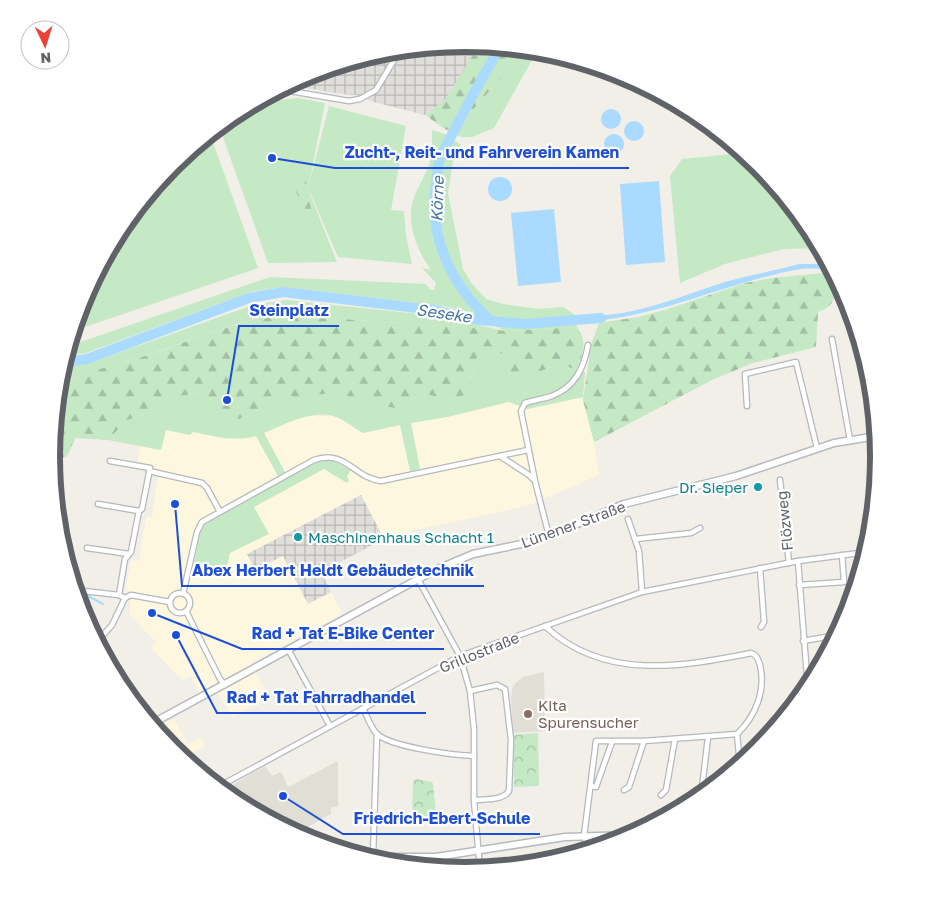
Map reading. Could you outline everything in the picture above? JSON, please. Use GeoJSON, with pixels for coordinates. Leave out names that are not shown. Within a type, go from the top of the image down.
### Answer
{"type":"FeatureCollection","features":[{"type":"Feature","properties":{"kind":"main road","name":"Lünener Straße"},"geometry":{"type":"LineString","coordinates":[[157,721],[449,563],[467,556],[548,536],[624,504],[728,478],[816,448],[869,437]]}},
{"type":"Feature","properties":{"kind":"main road"},"geometry":{"type":"LineString","coordinates":[[395,856],[436,857],[532,841],[612,835]]}},
{"type":"Feature","properties":{"kind":"street"},"geometry":{"type":"LineString","coordinates":[[292,91],[349,101],[360,100],[376,90],[395,59]]}},
{"type":"Feature","properties":{"kind":"street"},"geometry":{"type":"LineString","coordinates":[[832,339],[850,440]]}},
{"type":"Feature","properties":{"kind":"street"},"geometry":{"type":"LineString","coordinates":[[548,536],[534,481],[521,415],[522,406],[551,396],[568,386],[580,372],[586,358],[588,345]]}},
{"type":"Feature","properties":{"kind":"street"},"geometry":{"type":"LineString","coordinates":[[747,406],[744,374],[796,362],[816,448]]}},
{"type":"Feature","properties":{"kind":"street"},"geometry":{"type":"LineString","coordinates":[[183,594],[200,525],[314,460],[322,458],[338,459],[369,478],[381,481],[528,450]]}},
{"type":"Feature","properties":{"kind":"street"},"geometry":{"type":"LineString","coordinates":[[500,456],[529,475],[534,481]]}},
{"type":"Feature","properties":{"kind":"street"},"geometry":{"type":"LineString","coordinates":[[110,461],[150,468],[142,509],[138,511],[131,552],[125,559],[119,595]]}},
{"type":"Feature","properties":{"kind":"street"},"geometry":{"type":"LineString","coordinates":[[149,471],[202,483],[207,488],[220,512]]}},
{"type":"Feature","properties":{"kind":"street","name":"Flözweg"},"geometry":{"type":"LineString","coordinates":[[780,480],[789,563]]}},
{"type":"Feature","properties":{"kind":"street"},"geometry":{"type":"LineString","coordinates":[[98,504],[138,511]]}},
{"type":"Feature","properties":{"kind":"street"},"geometry":{"type":"LineString","coordinates":[[628,519],[639,551],[642,592]]}},
{"type":"Feature","properties":{"kind":"street"},"geometry":{"type":"LineString","coordinates":[[636,539],[691,533],[700,528]]}},
{"type":"Feature","properties":{"kind":"street"},"geometry":{"type":"LineString","coordinates":[[86,548],[129,554]]}},
{"type":"Feature","properties":{"kind":"street","name":"Grillostraße"},"geometry":{"type":"LineString","coordinates":[[225,783],[460,656],[642,592],[798,561],[858,553]]}},
{"type":"Feature","properties":{"kind":"street"},"geometry":{"type":"LineString","coordinates":[[799,585],[844,582],[842,554]]}},
{"type":"Feature","properties":{"kind":"street"},"geometry":{"type":"LineString","coordinates":[[798,561],[807,675]]}},
{"type":"Feature","properties":{"kind":"street"},"geometry":{"type":"LineString","coordinates":[[760,568],[764,622],[761,627]]}},
{"type":"Feature","properties":{"kind":"street"},"geometry":{"type":"LineString","coordinates":[[418,579],[460,656],[470,691],[474,729],[474,800],[479,862]]}},
{"type":"Feature","properties":{"kind":"street"},"geometry":{"type":"LineString","coordinates":[[82,591],[119,595],[125,598]]}},
{"type":"Feature","properties":{"kind":"street"},"geometry":{"type":"LineString","coordinates":[[177,594],[183,594],[190,604],[186,611],[180,613],[174,611],[170,602],[177,594]]}},
{"type":"Feature","properties":{"kind":"street"},"geometry":{"type":"LineString","coordinates":[[102,637],[112,625],[125,598],[131,595],[170,602]]}},
{"type":"Feature","properties":{"kind":"street"},"geometry":{"type":"LineString","coordinates":[[186,611],[220,679],[225,685]]}},
{"type":"Feature","properties":{"kind":"street"},"geometry":{"type":"LineString","coordinates":[[546,626],[557,637],[590,656],[615,662],[639,666],[663,666],[686,664],[751,652],[758,659],[761,671],[762,690],[755,710],[744,728],[737,734],[675,739],[596,741],[584,836],[587,843]]}},
{"type":"Feature","properties":{"kind":"street"},"geometry":{"type":"LineString","coordinates":[[803,641],[828,637]]}},
{"type":"Feature","properties":{"kind":"street"},"geometry":{"type":"LineString","coordinates":[[288,649],[330,726]]}},
{"type":"Feature","properties":{"kind":"street"},"geometry":{"type":"LineString","coordinates":[[470,691],[497,685],[505,689],[511,740],[509,791],[505,796],[499,798],[474,800]]}},
{"type":"Feature","properties":{"kind":"street"},"geometry":{"type":"LineString","coordinates":[[363,708],[377,734],[393,742],[456,755],[474,756]]}},
{"type":"Feature","properties":{"kind":"street"},"geometry":{"type":"LineString","coordinates":[[373,852],[377,734]]}},
{"type":"Feature","properties":{"kind":"street"},"geometry":{"type":"LineString","coordinates":[[737,734],[739,755]]}},
{"type":"Feature","properties":{"kind":"street"},"geometry":{"type":"LineString","coordinates":[[702,786],[708,737]]}},
{"type":"Feature","properties":{"kind":"street"},"geometry":{"type":"LineString","coordinates":[[662,795],[666,790],[675,739]]}},
{"type":"Feature","properties":{"kind":"street"},"geometry":{"type":"LineString","coordinates":[[624,790],[629,787],[644,740]]}},
{"type":"Feature","properties":{"kind":"street"},"geometry":{"type":"LineString","coordinates":[[591,786],[596,787],[612,742]]}},
{"type":"Feature","properties":{"kind":"shaded area"},"geometry":{"type":"Polygon","coordinates":[[[474,52],[445,100],[425,115],[374,102],[356,95],[301,87],[360,66],[386,60],[439,53],[474,52]]]}},
{"type":"Feature","properties":{"kind":"shaded area"},"geometry":{"type":"Polygon","coordinates":[[[577,398],[583,400],[594,442],[599,475],[527,506],[397,534],[384,539],[361,495],[247,554],[255,570],[283,555],[308,603],[331,592],[342,614],[251,663],[268,697],[232,717],[213,684],[199,691],[191,676],[182,680],[152,649],[156,642],[130,615],[130,598],[126,587],[131,560],[139,561],[146,517],[152,517],[159,469],[137,464],[140,446],[161,450],[166,430],[190,435],[192,432],[226,439],[256,436],[278,476],[284,472],[263,433],[296,419],[310,416],[335,416],[363,433],[400,425],[410,471],[420,468],[411,423],[447,417],[509,402],[528,409],[577,398]]]}},
{"type":"Feature","properties":{"kind":"shaded area"},"geometry":{"type":"Polygon","coordinates":[[[361,495],[384,539],[321,572],[331,592],[308,604],[283,556],[255,570],[247,554],[361,495]]]}},
{"type":"Feature","properties":{"kind":"shaded area","name":"Kita Spurensucher"},"geometry":{"type":"Polygon","coordinates":[[[544,672],[545,731],[513,733],[511,697],[513,686],[523,677],[544,672]]]}},
{"type":"Feature","properties":{"kind":"shaded area"},"geometry":{"type":"Polygon","coordinates":[[[159,712],[164,723],[174,719],[188,744],[201,737],[205,746],[190,754],[153,715],[159,712]]]}},
{"type":"Feature","properties":{"kind":"shaded area"},"geometry":{"type":"Polygon","coordinates":[[[338,761],[338,807],[331,807],[331,814],[304,829],[262,808],[229,787],[265,766],[272,776],[281,772],[288,787],[338,761]]]}},
{"type":"Feature","properties":{"kind":"green space"},"geometry":{"type":"Polygon","coordinates":[[[474,52],[520,56],[463,121],[461,137],[445,129],[425,115],[445,100],[474,52]]]}},
{"type":"Feature","properties":{"kind":"green space"},"geometry":{"type":"Polygon","coordinates":[[[520,56],[533,58],[494,128],[472,137],[461,137],[463,121],[520,56]]]}},
{"type":"Feature","properties":{"kind":"green space"},"geometry":{"type":"Polygon","coordinates":[[[298,98],[325,103],[308,189],[337,262],[268,263],[222,133],[263,107],[277,101],[298,98]]]}},
{"type":"Feature","properties":{"kind":"green space"},"geometry":{"type":"Polygon","coordinates":[[[329,106],[406,126],[391,210],[404,211],[406,236],[412,264],[338,257],[308,188],[329,106]]]}},
{"type":"Feature","properties":{"kind":"green space"},"geometry":{"type":"Polygon","coordinates":[[[432,130],[445,134],[461,145],[454,154],[448,193],[463,269],[472,284],[486,299],[503,304],[538,309],[563,307],[575,315],[577,327],[505,331],[450,307],[283,287],[251,292],[86,353],[74,355],[77,343],[270,277],[426,284],[429,289],[434,290],[436,283],[422,268],[431,270],[414,237],[411,219],[413,201],[428,167],[432,146],[432,130]]]}},
{"type":"Feature","properties":{"kind":"green space"},"geometry":{"type":"Polygon","coordinates":[[[212,141],[258,268],[81,328],[102,278],[128,232],[161,190],[212,141]]]}},
{"type":"Feature","properties":{"kind":"green space"},"geometry":{"type":"Polygon","coordinates":[[[733,154],[769,190],[802,232],[812,248],[784,249],[725,264],[680,283],[670,176],[682,159],[733,154]]]}},
{"type":"Feature","properties":{"kind":"green space"},"geometry":{"type":"Polygon","coordinates":[[[300,169],[307,172],[306,186],[311,209],[306,212],[293,182],[300,169]]]}},
{"type":"Feature","properties":{"kind":"green space"},"geometry":{"type":"Polygon","coordinates":[[[825,273],[835,295],[829,306],[818,312],[816,347],[753,363],[712,380],[594,442],[583,400],[591,345],[599,323],[638,317],[745,283],[772,278],[825,273]]]}},
{"type":"Feature","properties":{"kind":"green space"},"geometry":{"type":"Polygon","coordinates":[[[286,300],[429,315],[504,331],[326,318],[263,317],[236,324],[68,381],[71,364],[90,363],[253,305],[286,300]]]}},
{"type":"Feature","properties":{"kind":"green space"},"geometry":{"type":"Polygon","coordinates":[[[263,317],[326,318],[509,331],[577,327],[582,338],[583,348],[577,370],[561,364],[511,381],[504,353],[477,357],[467,394],[453,399],[422,394],[394,408],[346,398],[353,385],[350,379],[332,392],[299,399],[287,395],[239,419],[205,413],[201,393],[179,396],[155,412],[127,420],[108,440],[75,438],[68,455],[60,459],[63,405],[67,381],[263,317]]]}},
{"type":"Feature","properties":{"kind":"green space"},"geometry":{"type":"Polygon","coordinates":[[[504,353],[511,381],[561,364],[585,372],[583,397],[528,409],[509,402],[447,417],[411,423],[420,469],[410,471],[400,425],[363,433],[343,420],[327,415],[309,416],[264,433],[285,472],[278,476],[256,436],[248,438],[217,437],[193,432],[190,435],[166,430],[161,450],[108,440],[127,420],[155,412],[179,396],[202,393],[206,413],[239,419],[287,395],[300,399],[350,379],[353,385],[347,398],[394,408],[422,394],[453,399],[467,394],[477,357],[504,353]]]}},
{"type":"Feature","properties":{"kind":"green space"},"geometry":{"type":"Polygon","coordinates":[[[332,460],[351,470],[347,476],[349,480],[347,483],[324,469],[254,507],[269,534],[230,553],[225,578],[197,572],[193,567],[201,530],[205,524],[316,462],[332,460]]]}},
{"type":"Feature","properties":{"kind":"green space"},"geometry":{"type":"Polygon","coordinates":[[[538,733],[539,786],[514,787],[513,735],[538,733]]]}},
{"type":"Feature","properties":{"kind":"green space"},"geometry":{"type":"Polygon","coordinates":[[[416,779],[432,782],[433,784],[436,813],[434,816],[414,817],[412,813],[413,781],[416,779]]]}},
{"type":"Feature","properties":{"kind":"water"},"geometry":{"type":"Polygon","coordinates":[[[611,109],[618,112],[621,119],[618,126],[611,129],[604,126],[601,119],[604,112],[611,109]]]}},
{"type":"Feature","properties":{"kind":"water"},"geometry":{"type":"Polygon","coordinates":[[[634,121],[641,124],[644,131],[641,138],[634,141],[627,138],[624,131],[627,124],[634,121]]]}},
{"type":"Feature","properties":{"kind":"water"},"geometry":{"type":"Polygon","coordinates":[[[614,134],[621,137],[624,144],[621,151],[614,154],[607,151],[604,144],[607,137],[614,134]]]}},
{"type":"Feature","properties":{"kind":"water"},"geometry":{"type":"Polygon","coordinates":[[[500,177],[509,180],[512,189],[509,198],[500,201],[491,198],[488,189],[491,180],[500,177]]]}},
{"type":"Feature","properties":{"kind":"water"},"geometry":{"type":"Polygon","coordinates":[[[659,181],[665,262],[626,265],[620,184],[659,181]]]}},
{"type":"Feature","properties":{"kind":"water"},"geometry":{"type":"Polygon","coordinates":[[[554,209],[561,282],[518,286],[511,213],[554,209]]]}},
{"type":"Feature","properties":{"kind":"water"},"geometry":{"type":"Polygon","coordinates":[[[799,264],[821,264],[823,269],[801,269],[748,282],[643,313],[589,321],[589,316],[624,313],[641,309],[725,282],[799,264]]]}},
{"type":"Feature","properties":{"kind":"waterway","name":"Körne"},"geometry":{"type":"LineString","coordinates":[[490,320],[464,291],[445,259],[439,241],[434,204],[440,158],[470,99],[496,54]]}},
{"type":"Feature","properties":{"kind":"waterway","name":"Seseke"},"geometry":{"type":"LineString","coordinates":[[72,361],[87,359],[249,298],[283,292],[433,310],[479,320],[524,324],[601,318]]}},
{"type":"Feature","properties":{"kind":"waterway"},"geometry":{"type":"LineString","coordinates":[[84,595],[103,604]]}},
{"type":"Feature","properties":{"kind":"place","name":"Zucht-, Reit- und Fahrverein Kamen"},"geometry":{"type":"Point","coordinates":[272,158]}},
{"type":"Feature","properties":{"kind":"place","name":"Steinplatz"},"geometry":{"type":"Point","coordinates":[227,400]}},
{"type":"Feature","properties":{"kind":"place","name":"Dr. Sieper"},"geometry":{"type":"Point","coordinates":[758,487]}},
{"type":"Feature","properties":{"kind":"place","name":"Abex Herbert Heldt Gebäudetechnik"},"geometry":{"type":"Point","coordinates":[175,504]}},
{"type":"Feature","properties":{"kind":"place","name":"Maschinenhaus Schacht 1"},"geometry":{"type":"Point","coordinates":[298,537]}},
{"type":"Feature","properties":{"kind":"place","name":"Rad + Tat E-Bike Center"},"geometry":{"type":"Point","coordinates":[152,613]}},
{"type":"Feature","properties":{"kind":"place","name":"Rad + Tat Fahrradhandel"},"geometry":{"type":"Point","coordinates":[176,635]}},
{"type":"Feature","properties":{"kind":"place","name":"Kita Spurensucher"},"geometry":{"type":"Point","coordinates":[528,714]}},
{"type":"Feature","properties":{"kind":"place","name":"Friedrich-Ebert-Schule"},"geometry":{"type":"Point","coordinates":[283,796]}}]}
